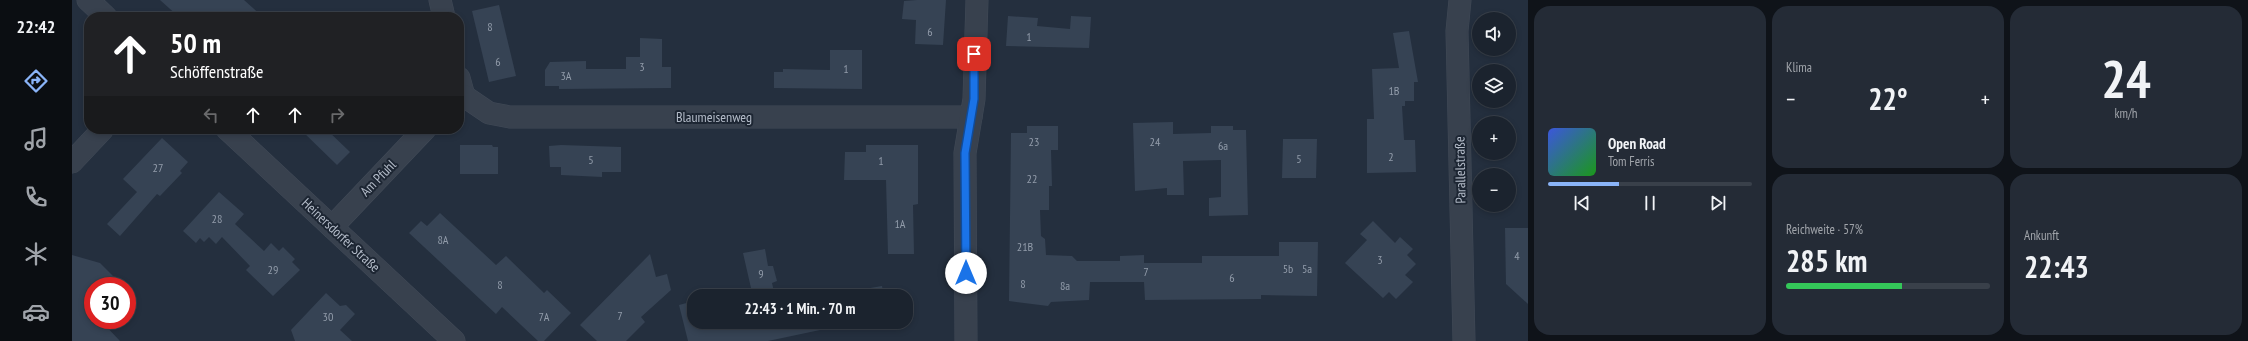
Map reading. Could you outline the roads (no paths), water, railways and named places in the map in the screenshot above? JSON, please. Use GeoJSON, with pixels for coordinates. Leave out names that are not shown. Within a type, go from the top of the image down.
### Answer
{"type":"FeatureCollection","features":[{"type":"Feature","properties":{"kind":"street"},"geometry":{"type":"LineString","coordinates":[[88,0],[101,12]]}},
{"type":"Feature","properties":{"kind":"street"},"geometry":{"type":"LineString","coordinates":[[440,0],[443,12]]}},
{"type":"Feature","properties":{"kind":"street"},"geometry":{"type":"LineString","coordinates":[[966,341],[965,153],[974,99],[977,0]]}},
{"type":"Feature","properties":{"kind":"street","name":"Parallelstraße"},"geometry":{"type":"LineString","coordinates":[[1460,0],[1457,31],[1464,341]]}},
{"type":"Feature","properties":{"kind":"street","name":"Blaumeisenweg"},"geometry":{"type":"LineString","coordinates":[[464,94],[490,113],[510,117],[970,117]]}},
{"type":"Feature","properties":{"kind":"street"},"geometry":{"type":"LineString","coordinates":[[72,162],[98,134]]}},
{"type":"Feature","properties":{"kind":"street","name":"Heinersdorfer Straße"},"geometry":{"type":"LineString","coordinates":[[232,134],[454,341]]}},
{"type":"Feature","properties":{"kind":"street","name":"Am Pfuhl"},"geometry":{"type":"LineString","coordinates":[[332,227],[420,134]]}}]}
